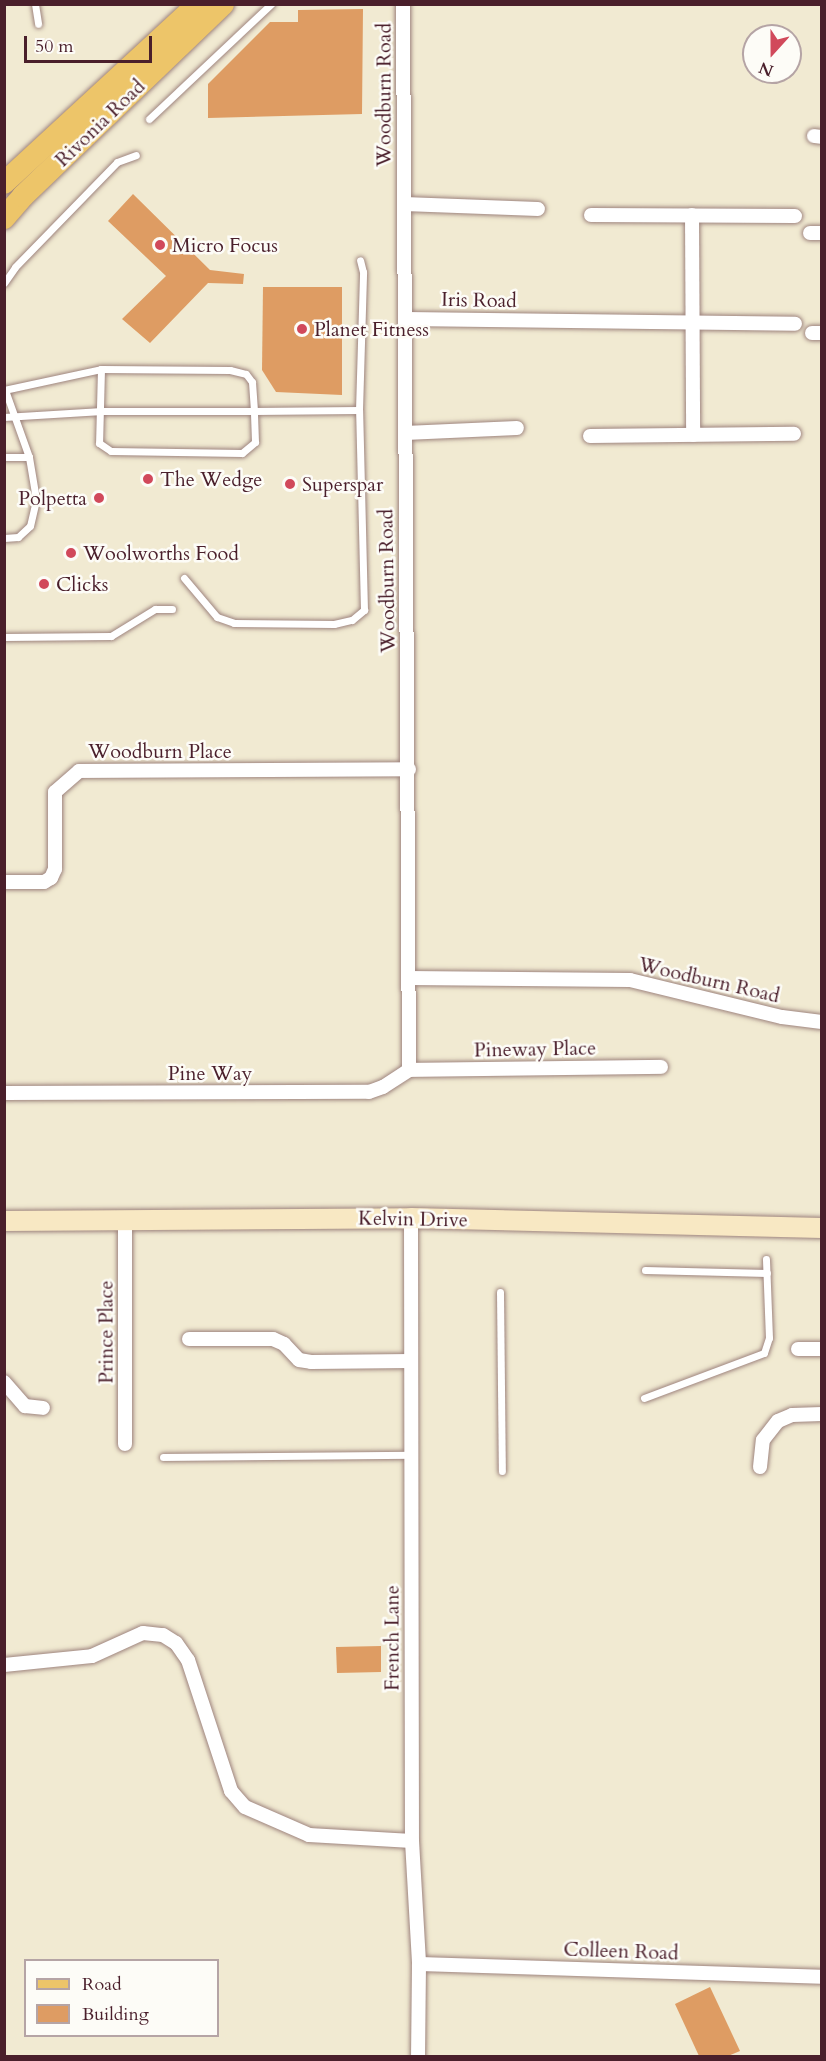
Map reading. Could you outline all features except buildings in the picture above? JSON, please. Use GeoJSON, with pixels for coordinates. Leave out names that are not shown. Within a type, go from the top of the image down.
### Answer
{"type":"FeatureCollection","features":[{"type":"Feature","properties":{"kind":"main road","name":"Rivonia Road"},"geometry":{"type":"LineString","coordinates":[[4,183],[198,4]]}},
{"type":"Feature","properties":{"kind":"main road","name":"Rivonia Road"},"geometry":{"type":"LineString","coordinates":[[4,218],[22,196],[223,4]]}},
{"type":"Feature","properties":{"kind":"main road","name":"Kelvin Drive"},"geometry":{"type":"LineString","coordinates":[[4,1221],[411,1218],[822,1228]]}},
{"type":"Feature","properties":{"kind":"street","name":"Woodburn Road"},"geometry":{"type":"LineString","coordinates":[[404,4],[409,1070]]}},
{"type":"Feature","properties":{"kind":"street"},"geometry":{"type":"LineString","coordinates":[[404,204],[538,209]]}},
{"type":"Feature","properties":{"kind":"street"},"geometry":{"type":"LineString","coordinates":[[591,215],[795,216]]}},
{"type":"Feature","properties":{"kind":"street"},"geometry":{"type":"LineString","coordinates":[[692,215],[693,435]]}},
{"type":"Feature","properties":{"kind":"street","name":"Iris Road"},"geometry":{"type":"LineString","coordinates":[[406,319],[795,324]]}},
{"type":"Feature","properties":{"kind":"street"},"geometry":{"type":"LineString","coordinates":[[405,433],[517,428]]}},
{"type":"Feature","properties":{"kind":"street"},"geometry":{"type":"LineString","coordinates":[[590,436],[794,434]]}},
{"type":"Feature","properties":{"kind":"street","name":"Woodburn Place"},"geometry":{"type":"LineString","coordinates":[[4,882],[44,882],[51,878],[55,869],[55,792],[79,771],[409,769]]}},
{"type":"Feature","properties":{"kind":"street","name":"Woodburn Road"},"geometry":{"type":"LineString","coordinates":[[408,978],[630,980],[782,1017],[822,1022]]}},
{"type":"Feature","properties":{"kind":"street","name":"Pineway Place"},"geometry":{"type":"LineString","coordinates":[[409,1070],[661,1067]]}},
{"type":"Feature","properties":{"kind":"street","name":"Pine Way"},"geometry":{"type":"LineString","coordinates":[[4,1092],[369,1092],[383,1087],[409,1070]]}},
{"type":"Feature","properties":{"kind":"street","name":"French Lane"},"geometry":{"type":"LineString","coordinates":[[411,1218],[412,1841],[419,1964],[418,2056]]}},
{"type":"Feature","properties":{"kind":"street","name":"Prince Place"},"geometry":{"type":"LineString","coordinates":[[125,1219],[125,1444]]}},
{"type":"Feature","properties":{"kind":"street"},"geometry":{"type":"LineString","coordinates":[[189,1339],[273,1339],[284,1344],[299,1360],[311,1362],[411,1361]]}},
{"type":"Feature","properties":{"kind":"street"},"geometry":{"type":"LineString","coordinates":[[798,1349],[822,1349]]}},
{"type":"Feature","properties":{"kind":"street"},"geometry":{"type":"LineString","coordinates":[[4,1382],[25,1406],[43,1408]]}},
{"type":"Feature","properties":{"kind":"street"},"geometry":{"type":"LineString","coordinates":[[760,1467],[763,1440],[778,1421],[792,1415],[822,1414]]}},
{"type":"Feature","properties":{"kind":"street"},"geometry":{"type":"LineString","coordinates":[[5,1663],[92,1656],[143,1633],[163,1635],[176,1642],[188,1660],[231,1791],[245,1807],[309,1834],[412,1841]]}},
{"type":"Feature","properties":{"kind":"street","name":"Colleen Road"},"geometry":{"type":"LineString","coordinates":[[419,1964],[822,1977]]}},
{"type":"Feature","properties":{"kind":"lane"},"geometry":{"type":"LineString","coordinates":[[35,4],[38,24]]}},
{"type":"Feature","properties":{"kind":"lane"},"geometry":{"type":"LineString","coordinates":[[149,119],[270,4]]}},
{"type":"Feature","properties":{"kind":"lane"},"geometry":{"type":"LineString","coordinates":[[4,283],[15,267],[117,162],[136,155]]}},
{"type":"Feature","properties":{"kind":"lane"},"geometry":{"type":"LineString","coordinates":[[184,578],[217,617],[234,623],[334,624],[360,615],[366,597],[359,410],[363,272],[360,260]]}},
{"type":"Feature","properties":{"kind":"lane"},"geometry":{"type":"LineString","coordinates":[[4,538],[18,537],[32,523],[36,499],[29,457],[8,417],[5,390],[101,369],[240,372],[252,382],[254,445],[237,453],[107,450],[99,443],[102,411],[101,369]]}},
{"type":"Feature","properties":{"kind":"lane"},"geometry":{"type":"LineString","coordinates":[[8,417],[102,411],[359,410]]}},
{"type":"Feature","properties":{"kind":"lane"},"geometry":{"type":"LineString","coordinates":[[4,457],[29,457]]}},
{"type":"Feature","properties":{"kind":"lane"},"geometry":{"type":"LineString","coordinates":[[4,638],[111,636],[155,609],[172,609]]}},
{"type":"Feature","properties":{"kind":"lane"},"geometry":{"type":"LineString","coordinates":[[644,1398],[764,1353],[769,1343],[766,1258]]}},
{"type":"Feature","properties":{"kind":"lane"},"geometry":{"type":"LineString","coordinates":[[645,1270],[767,1273]]}},
{"type":"Feature","properties":{"kind":"lane"},"geometry":{"type":"LineString","coordinates":[[500,1292],[502,1472]]}},
{"type":"Feature","properties":{"kind":"lane"},"geometry":{"type":"LineString","coordinates":[[163,1457],[410,1455]]}},
{"type":"Feature","properties":{"kind":"place","name":"Micro Focus"},"geometry":{"type":"Point","coordinates":[160,245]}},
{"type":"Feature","properties":{"kind":"place","name":"Planet Fitness"},"geometry":{"type":"Point","coordinates":[302,329]}},
{"type":"Feature","properties":{"kind":"place","name":"The Wedge"},"geometry":{"type":"Point","coordinates":[148,479]}},
{"type":"Feature","properties":{"kind":"place","name":"Superspar"},"geometry":{"type":"Point","coordinates":[290,484]}},
{"type":"Feature","properties":{"kind":"place","name":"Polpetta"},"geometry":{"type":"Point","coordinates":[99,498]}},
{"type":"Feature","properties":{"kind":"place","name":"Woolworths Food"},"geometry":{"type":"Point","coordinates":[71,553]}},
{"type":"Feature","properties":{"kind":"place","name":"Clicks"},"geometry":{"type":"Point","coordinates":[44,584]}}]}
